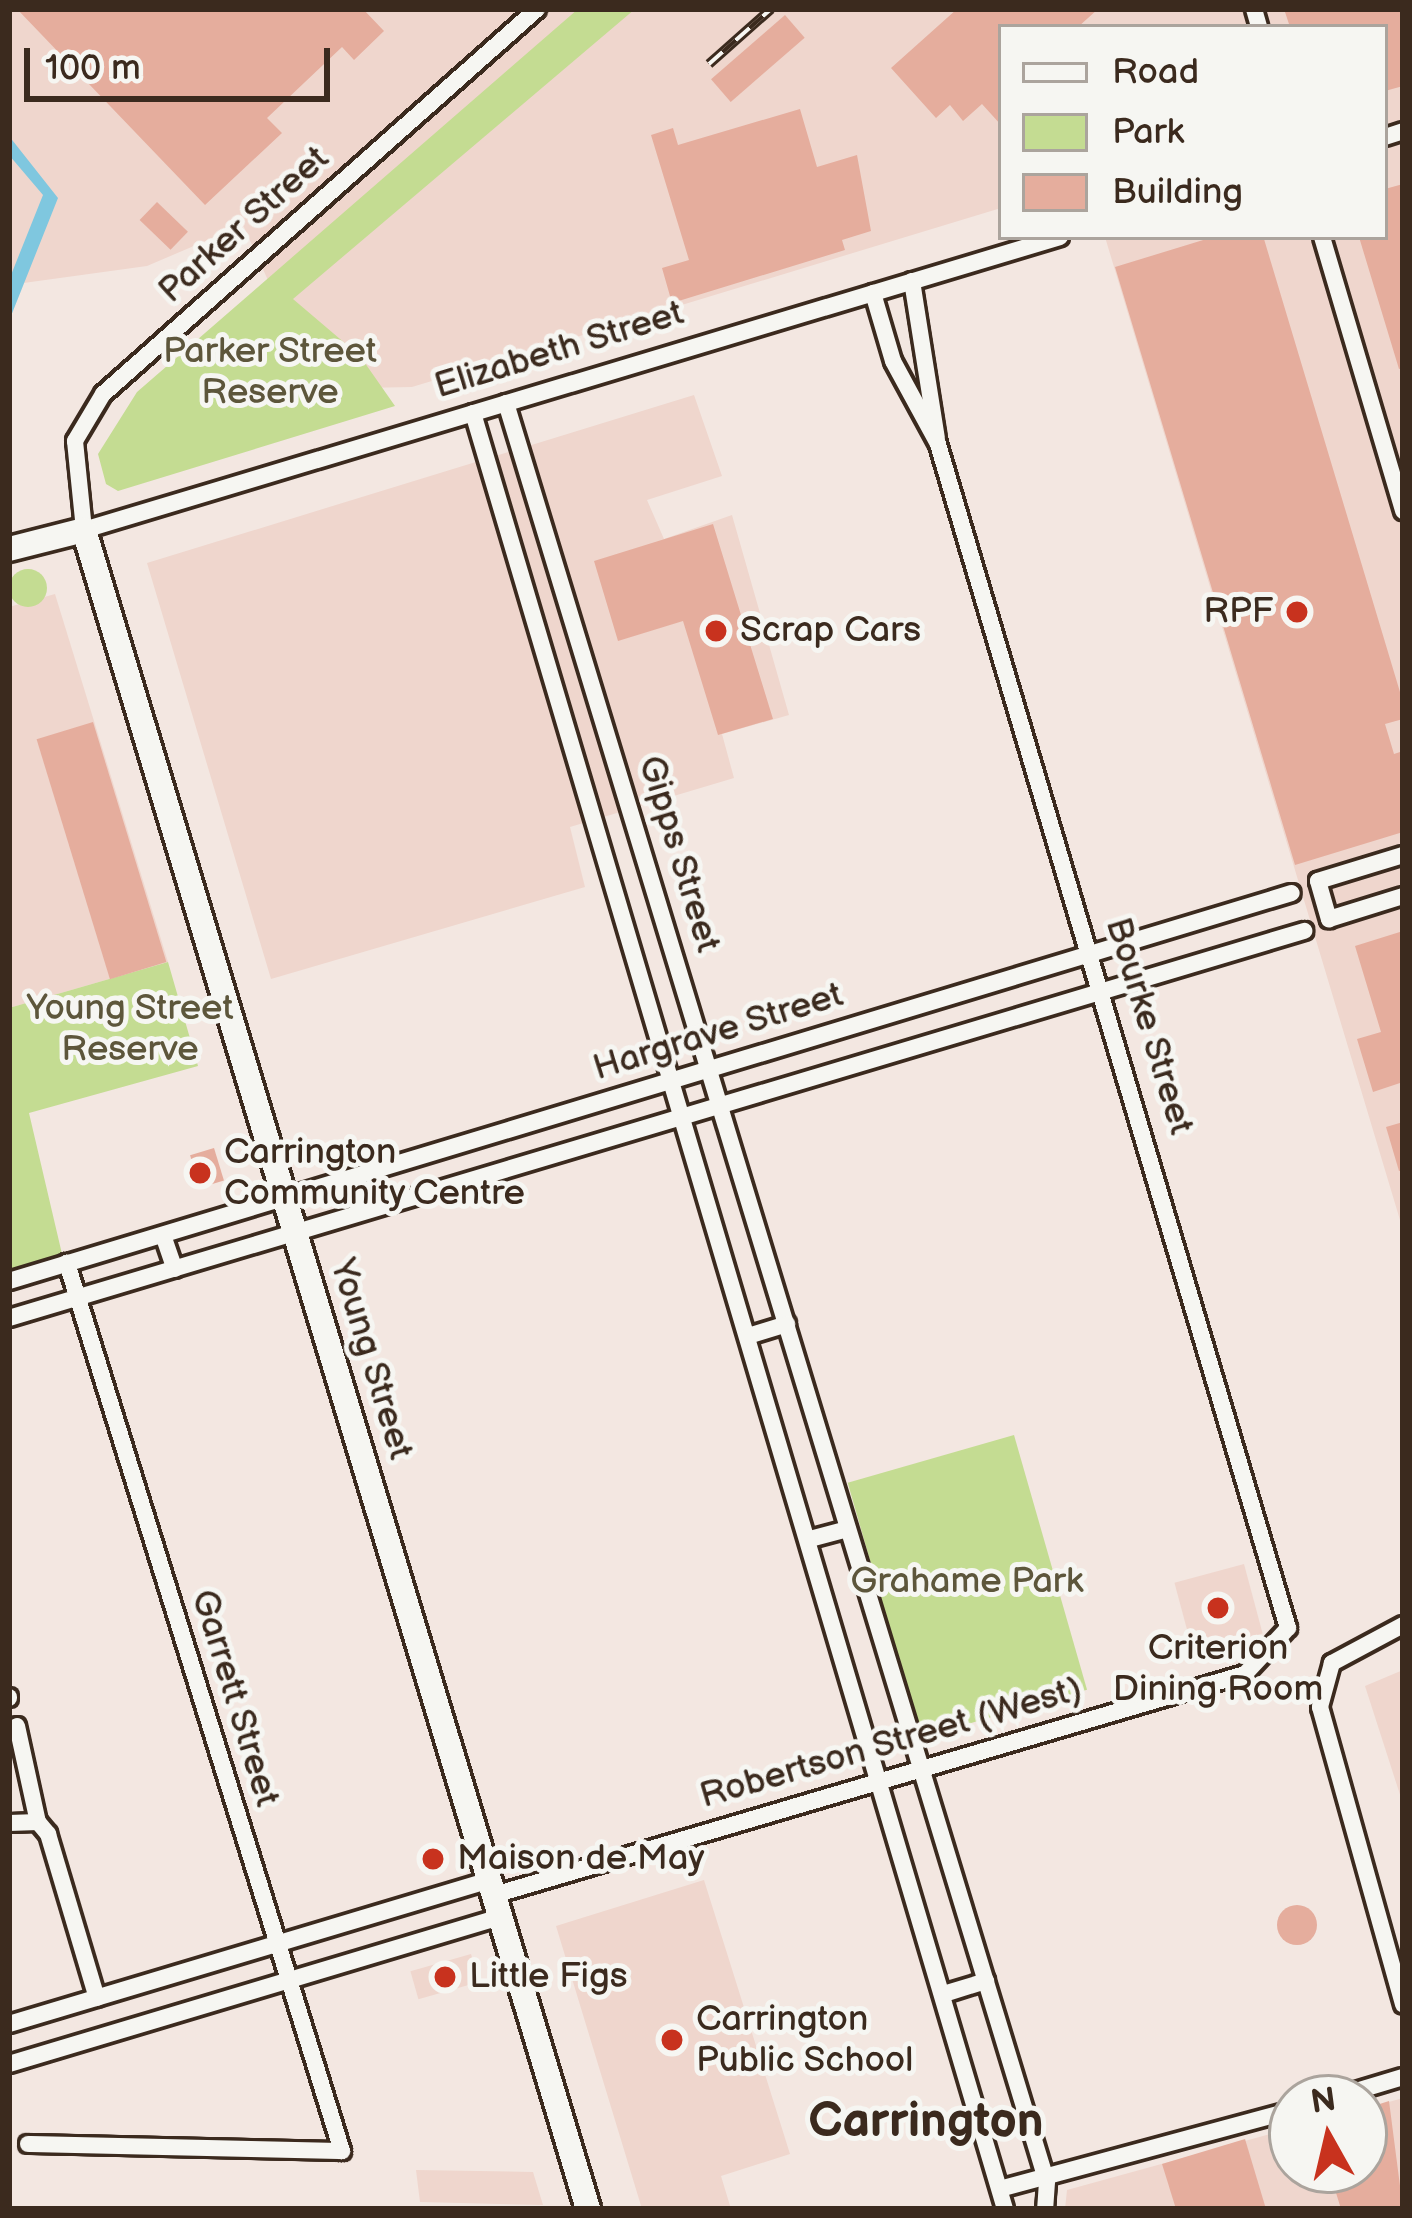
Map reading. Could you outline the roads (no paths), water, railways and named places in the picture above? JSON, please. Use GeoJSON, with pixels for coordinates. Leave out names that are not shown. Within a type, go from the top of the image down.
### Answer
{"type":"FeatureCollection","features":[{"type":"Feature","properties":{"kind":"main road","name":"Elizabeth Street"},"geometry":{"type":"LineString","coordinates":[[9,549],[85,530]]}},
{"type":"Feature","properties":{"kind":"main road","name":"Young Street"},"geometry":{"type":"LineString","coordinates":[[85,530],[588,2209]]}},
{"type":"Feature","properties":{"kind":"street","name":"Parker Street"},"geometry":{"type":"LineString","coordinates":[[85,530],[75,441],[104,394],[537,9]]}},
{"type":"Feature","properties":{"kind":"street","name":"Elizabeth Street"},"geometry":{"type":"LineString","coordinates":[[85,530],[1050,240]]}},
{"type":"Feature","properties":{"kind":"street"},"geometry":{"type":"LineString","coordinates":[[1323,240],[1403,511]]}},
{"type":"Feature","properties":{"kind":"street","name":"Bourke Street"},"geometry":{"type":"LineString","coordinates":[[912,281],[938,444],[1093,953],[1288,1628]]}},
{"type":"Feature","properties":{"kind":"street","name":"Bourke Street"},"geometry":{"type":"LineString","coordinates":[[873,293],[893,361],[938,444]]}},
{"type":"Feature","properties":{"kind":"street","name":"Gipps Street"},"geometry":{"type":"LineString","coordinates":[[506,403],[1047,2182],[1045,2209]]}},
{"type":"Feature","properties":{"kind":"street","name":"Gipps Street"},"geometry":{"type":"LineString","coordinates":[[473,413],[1006,2187],[1005,2209]]}},
{"type":"Feature","properties":{"kind":"street"},"geometry":{"type":"LineString","coordinates":[[1403,855],[1318,880],[1329,919],[1403,896]]}},
{"type":"Feature","properties":{"kind":"street","name":"Hargrave Street"},"geometry":{"type":"LineString","coordinates":[[9,1281],[1292,893]]}},
{"type":"Feature","properties":{"kind":"street","name":"Hargrave Street"},"geometry":{"type":"LineString","coordinates":[[9,1318],[1304,931]]}},
{"type":"Feature","properties":{"kind":"street"},"geometry":{"type":"LineString","coordinates":[[163,1235],[175,1269]]}},
{"type":"Feature","properties":{"kind":"street","name":"Garrett Street"},"geometry":{"type":"LineString","coordinates":[[28,2144],[342,2151],[68,1263]]}},
{"type":"Feature","properties":{"kind":"street"},"geometry":{"type":"LineString","coordinates":[[748,1336],[787,1324]]}},
{"type":"Feature","properties":{"kind":"street"},"geometry":{"type":"LineString","coordinates":[[810,1539],[848,1529]]}},
{"type":"Feature","properties":{"kind":"street"},"geometry":{"type":"LineString","coordinates":[[1403,1625],[1332,1663],[1323,1728],[1403,2005]]}},
{"type":"Feature","properties":{"kind":"street","name":"Robertson Street (West)"},"geometry":{"type":"LineString","coordinates":[[9,2024],[276,1944],[495,1897],[1245,1674],[1288,1628]]}},
{"type":"Feature","properties":{"kind":"street"},"geometry":{"type":"LineString","coordinates":[[17,1726],[38,1822],[98,1998]]}},
{"type":"Feature","properties":{"kind":"street"},"geometry":{"type":"LineString","coordinates":[[9,1823],[38,1822]]}},
{"type":"Feature","properties":{"kind":"street","name":"Robertson Street (West)"},"geometry":{"type":"LineString","coordinates":[[9,2064],[288,1981],[495,1897]]}},
{"type":"Feature","properties":{"kind":"street"},"geometry":{"type":"LineString","coordinates":[[947,1993],[986,1981]]}},
{"type":"Feature","properties":{"kind":"street"},"geometry":{"type":"LineString","coordinates":[[1006,2187],[1047,2182],[1268,2117]]}},
{"type":"Feature","properties":{"kind":"water"},"geometry":{"type":"Polygon","coordinates":[[[9,136],[58,198],[9,321],[9,280],[43,195],[9,155],[9,136]]]}},
{"type":"Feature","properties":{"kind":"railway"},"geometry":{"type":"LineString","coordinates":[[709,64],[771,9]]}},
{"type":"Feature","properties":{"kind":"place","name":"RPF"},"geometry":{"type":"Point","coordinates":[1297,612]}},
{"type":"Feature","properties":{"kind":"place","name":"Scrap Cars"},"geometry":{"type":"Point","coordinates":[716,631]}},
{"type":"Feature","properties":{"kind":"place","name":"Carrington Community Centre"},"geometry":{"type":"Point","coordinates":[200,1173]}},
{"type":"Feature","properties":{"kind":"place","name":"Criterion Dining Room"},"geometry":{"type":"Point","coordinates":[1218,1608]}},
{"type":"Feature","properties":{"kind":"place","name":"Maison de May"},"geometry":{"type":"Point","coordinates":[433,1859]}},
{"type":"Feature","properties":{"kind":"place","name":"Little Figs"},"geometry":{"type":"Point","coordinates":[445,1977]}},
{"type":"Feature","properties":{"kind":"place","name":"Carrington Public School"},"geometry":{"type":"Point","coordinates":[672,2040]}},
{"type":"Feature","properties":{"kind":"district","name":"Carrington"},"geometry":{"type":"Point","coordinates":[926,2122]}},
{"type":"Feature","properties":{"kind":"park label","name":"Parker Street Reserve"},"geometry":{"type":"Point","coordinates":[270,372]}},
{"type":"Feature","properties":{"kind":"park label","name":"Young Street Reserve"},"geometry":{"type":"Point","coordinates":[130,1028]}},
{"type":"Feature","properties":{"kind":"park label","name":"Grahame Park"},"geometry":{"type":"Point","coordinates":[967,1582]}}]}
